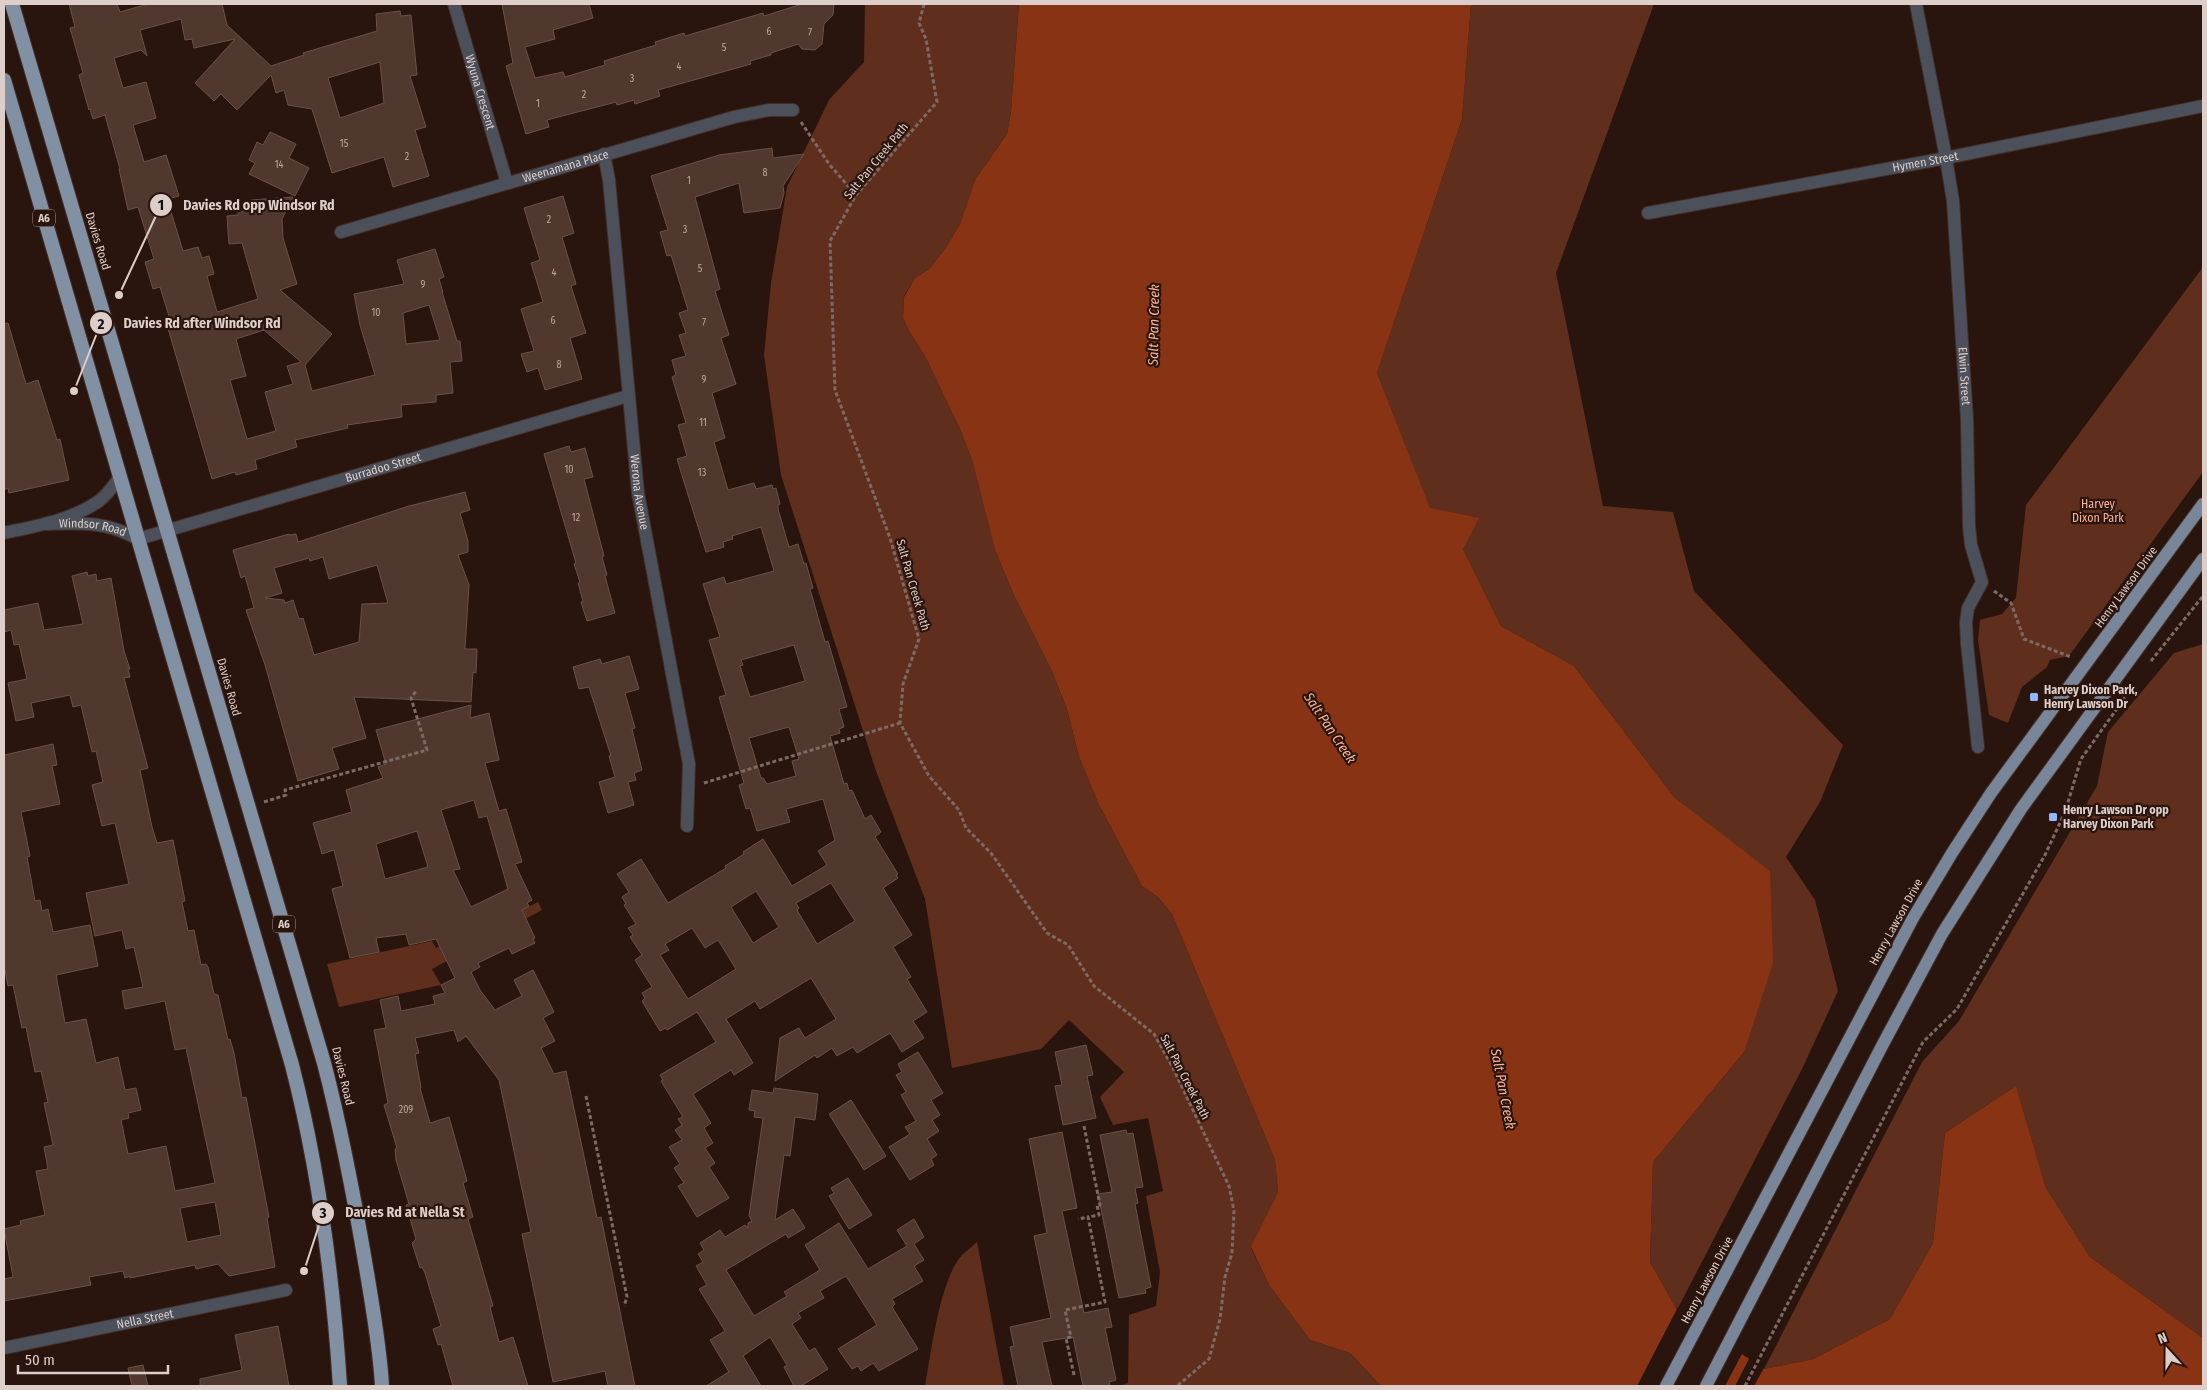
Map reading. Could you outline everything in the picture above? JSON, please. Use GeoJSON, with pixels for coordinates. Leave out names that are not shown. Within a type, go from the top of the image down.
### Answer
{"type":"FeatureCollection","features":[{"type":"Feature","properties":{"kind":"highway","name":"Davies Road"},"geometry":{"type":"LineString","coordinates":[[12,4],[324,1062],[343,1138],[375,1323],[382,1386]]}},
{"type":"Feature","properties":{"kind":"highway","name":"A6"},"geometry":{"type":"LineString","coordinates":[[4,80],[306,1116],[327,1248],[340,1386]]}},
{"type":"Feature","properties":{"kind":"main road","name":"Henry Lawson Drive"},"geometry":{"type":"LineString","coordinates":[[1666,1386],[1913,918],[1952,853],[2012,764],[2203,504]]}},
{"type":"Feature","properties":{"kind":"main road"},"geometry":{"type":"LineString","coordinates":[[1706,1386],[1883,1044],[1942,934],[1978,874],[2021,809],[2203,559]]}},
{"type":"Feature","properties":{"kind":"street","name":"Wyuna Crescent"},"geometry":{"type":"LineString","coordinates":[[454,4],[507,183]]}},
{"type":"Feature","properties":{"kind":"street","name":"Elwin Street"},"geometry":{"type":"LineString","coordinates":[[1916,4],[1946,158],[1952,201],[1966,410],[1971,545],[1982,582]]}},
{"type":"Feature","properties":{"kind":"street","name":"Hymen Street"},"geometry":{"type":"LineString","coordinates":[[1648,213],[1946,158],[2203,106]]}},
{"type":"Feature","properties":{"kind":"street","name":"Weenamana Place"},"geometry":{"type":"LineString","coordinates":[[340,232],[752,112],[793,110]]}},
{"type":"Feature","properties":{"kind":"street","name":"Werona Avenue"},"geometry":{"type":"LineString","coordinates":[[604,154],[609,180],[640,512],[689,764],[687,826]]}},
{"type":"Feature","properties":{"kind":"street","name":"Burradoo Street"},"geometry":{"type":"LineString","coordinates":[[138,539],[168,532],[628,396]]}},
{"type":"Feature","properties":{"kind":"street","name":"Windsor Road"},"geometry":{"type":"LineString","coordinates":[[46,524],[99,500],[120,477]]}},
{"type":"Feature","properties":{"kind":"street","name":"Windsor Road"},"geometry":{"type":"LineString","coordinates":[[4,533],[46,524],[92,523],[107,525],[138,539]]}},
{"type":"Feature","properties":{"kind":"street"},"geometry":{"type":"LineString","coordinates":[[1978,746],[1966,622],[1968,608],[1982,582]]}},
{"type":"Feature","properties":{"kind":"street","name":"Nella Street"},"geometry":{"type":"LineString","coordinates":[[4,1348],[286,1290]]}},
{"type":"Feature","properties":{"kind":"path","name":"Salt Pan Creek Path"},"geometry":{"type":"LineString","coordinates":[[924,4],[919,23],[926,39],[937,102],[856,195],[830,241],[835,390],[890,538],[919,639],[903,684],[900,722],[929,776],[959,810],[966,828],[991,853],[1048,933],[1068,945],[1094,986],[1154,1034],[1173,1068],[1229,1186],[1234,1211],[1232,1253],[1225,1277],[1220,1319],[1209,1359],[1178,1386]]}},
{"type":"Feature","properties":{"kind":"path"},"geometry":{"type":"LineString","coordinates":[[793,110],[829,164],[856,195]]}},
{"type":"Feature","properties":{"kind":"path"},"geometry":{"type":"LineString","coordinates":[[1982,582],[2010,603],[2024,639],[2087,664]]}},
{"type":"Feature","properties":{"kind":"path"},"geometry":{"type":"LineString","coordinates":[[2147,667],[2203,596]]}},
{"type":"Feature","properties":{"kind":"path"},"geometry":{"type":"LineString","coordinates":[[1745,1386],[1915,1058],[1928,1036],[1957,1009],[2044,855],[2065,812],[2081,759],[2130,690]]}},
{"type":"Feature","properties":{"kind":"path"},"geometry":{"type":"LineString","coordinates":[[249,807],[286,795],[285,790],[426,750],[411,698],[416,691]]}},
{"type":"Feature","properties":{"kind":"path"},"geometry":{"type":"LineString","coordinates":[[689,788],[900,722]]}},
{"type":"Feature","properties":{"kind":"path"},"geometry":{"type":"LineString","coordinates":[[586,1096],[627,1297],[624,1306]]}},
{"type":"Feature","properties":{"kind":"path"},"geometry":{"type":"LineString","coordinates":[[1078,1219],[1099,1215],[1097,1205],[1100,1205],[1084,1126]]}},
{"type":"Feature","properties":{"kind":"path"},"geometry":{"type":"LineString","coordinates":[[1074,1375],[1066,1338],[1071,1337],[1065,1310],[1105,1302],[1088,1217]]}},
{"type":"Feature","properties":{"kind":"green space"},"geometry":{"type":"Polygon","coordinates":[[[865,4],[1019,4],[1011,112],[1007,134],[975,180],[960,224],[945,249],[929,269],[915,278],[904,296],[903,318],[925,356],[960,429],[972,460],[995,550],[1013,593],[1051,669],[1067,709],[1079,757],[1098,803],[1142,886],[1158,897],[1172,914],[1275,1160],[1278,1192],[1251,1248],[1269,1285],[1310,1340],[1350,1353],[1381,1386],[1119,1386],[1128,1383],[1129,1315],[1156,1306],[1160,1272],[1146,1196],[1163,1191],[1148,1118],[1113,1125],[1100,1097],[1124,1072],[1069,1020],[1041,1049],[952,1068],[925,899],[876,771],[781,475],[764,355],[771,283],[787,187],[829,100],[864,62],[865,4]]]}},
{"type":"Feature","properties":{"kind":"green space"},"geometry":{"type":"Polygon","coordinates":[[[1471,4],[1654,4],[1556,273],[1603,506],[1673,512],[1694,591],[1843,745],[1820,802],[1786,857],[1815,900],[1838,991],[1803,1067],[1677,1310],[1650,1262],[1653,1162],[1744,1052],[1770,872],[1674,797],[1574,666],[1501,626],[1463,549],[1430,509],[1377,373],[1462,119],[1471,4]]]}},
{"type":"Feature","properties":{"kind":"green space","name":"Harvey Dixon Park"},"geometry":{"type":"Polygon","coordinates":[[[2203,267],[2203,472],[2069,656],[2050,660],[2047,667],[2022,687],[2008,723],[1989,715],[1978,640],[1980,620],[2002,614],[2016,598],[2026,505],[2203,267]]]}},
{"type":"Feature","properties":{"kind":"green space"},"geometry":{"type":"Polygon","coordinates":[[[2203,644],[2203,1338],[2090,1257],[2046,1188],[2016,1086],[1945,1133],[1933,1243],[1890,1319],[1813,1359],[1764,1369],[1922,1062],[1959,1021],[2097,786],[2108,732],[2174,653],[2203,644]]]}},
{"type":"Feature","properties":{"kind":"green space"},"geometry":{"type":"Polygon","coordinates":[[[538,902],[542,910],[432,969],[441,985],[339,1007],[327,964],[432,941],[436,948],[505,915],[507,917],[538,902]]]}},
{"type":"Feature","properties":{"kind":"green space"},"geometry":{"type":"Polygon","coordinates":[[[977,1242],[1004,1386],[925,1386],[942,1298],[948,1281],[954,1266],[962,1255],[977,1242]]]}},
{"type":"Feature","properties":{"kind":"water","name":"Salt Pan Creek"},"geometry":{"type":"Polygon","coordinates":[[[1019,4],[1471,4],[1462,119],[1377,373],[1430,508],[1479,518],[1463,549],[1501,626],[1574,666],[1674,797],[1770,871],[1773,963],[1744,1052],[1653,1162],[1650,1262],[1677,1310],[1764,1369],[1813,1359],[1890,1319],[1933,1243],[1945,1133],[2016,1086],[2046,1188],[2090,1257],[2203,1338],[2203,1386],[1381,1386],[1350,1353],[1310,1340],[1269,1285],[1251,1247],[1278,1192],[1275,1160],[1172,914],[1158,897],[1142,886],[1098,803],[1079,757],[1067,709],[1051,669],[1013,593],[995,550],[972,460],[960,429],[925,356],[903,318],[904,297],[915,278],[929,269],[945,249],[960,224],[975,180],[1007,134],[1011,112],[1019,4]]]}},
{"type":"Feature","properties":{"kind":"pier"},"geometry":{"type":"Polygon","coordinates":[[[1678,1307],[1743,1352],[1725,1386],[1637,1386],[1678,1307]]]}},
{"type":"Feature","properties":{"kind":"pier"},"geometry":{"type":"Polygon","coordinates":[[[1750,1357],[1765,1366],[1754,1386],[1735,1386],[1750,1357]]]}},
{"type":"Feature","properties":{"kind":"building"},"geometry":{"type":"Polygon","coordinates":[[[69,4],[117,4],[120,12],[148,4],[222,4],[227,25],[271,66],[304,55],[303,53],[377,31],[376,14],[400,11],[401,16],[411,15],[417,75],[410,76],[426,127],[415,130],[429,176],[393,187],[384,157],[332,173],[312,109],[288,105],[284,90],[276,93],[271,75],[237,110],[221,94],[214,101],[195,83],[235,39],[194,48],[192,39],[185,40],[181,19],[140,30],[147,56],[141,50],[114,58],[123,88],[146,82],[156,118],[133,125],[144,162],[166,155],[179,196],[167,199],[183,251],[198,247],[202,258],[209,256],[214,274],[207,276],[217,312],[258,299],[242,243],[229,244],[227,216],[238,215],[238,212],[252,211],[251,200],[293,197],[282,219],[283,238],[297,284],[280,290],[332,334],[305,365],[312,391],[375,375],[360,325],[354,294],[404,284],[397,260],[435,249],[444,277],[439,279],[442,292],[457,341],[460,341],[462,361],[450,362],[453,393],[436,395],[436,402],[401,405],[402,417],[347,425],[348,428],[295,440],[297,447],[255,460],[257,469],[236,475],[235,472],[212,479],[165,318],[169,316],[160,287],[153,289],[145,262],[154,259],[138,207],[128,210],[120,169],[105,115],[93,119],[89,110],[79,75],[83,73],[70,28],[75,27],[69,4]],[[380,62],[328,78],[340,118],[384,103],[380,62]],[[429,305],[403,313],[406,344],[440,340],[429,305]],[[264,330],[236,339],[246,376],[230,380],[247,439],[276,431],[265,392],[293,384],[287,366],[301,362],[264,330]]]}},
{"type":"Feature","properties":{"kind":"building"},"geometry":{"type":"Polygon","coordinates":[[[502,4],[589,4],[593,18],[553,30],[555,39],[525,47],[535,78],[563,72],[565,77],[605,65],[604,61],[656,45],[655,42],[684,33],[685,36],[763,13],[764,16],[802,4],[834,4],[833,15],[824,24],[822,44],[815,50],[802,49],[798,44],[750,61],[751,64],[658,90],[660,96],[635,104],[634,100],[617,105],[616,102],[547,120],[549,127],[526,134],[506,66],[513,63],[502,4]]]}},
{"type":"Feature","properties":{"kind":"building"},"geometry":{"type":"Polygon","coordinates":[[[270,132],[296,144],[289,158],[309,168],[295,196],[249,174],[255,163],[249,160],[257,142],[263,145],[270,132]]]}},
{"type":"Feature","properties":{"kind":"building"},"geometry":{"type":"Polygon","coordinates":[[[772,148],[773,158],[804,154],[783,186],[784,193],[780,208],[744,213],[739,183],[695,197],[720,289],[715,291],[729,335],[721,338],[736,384],[712,393],[725,438],[714,442],[728,490],[754,483],[756,489],[772,485],[773,489],[776,488],[780,504],[778,509],[789,547],[798,544],[804,564],[806,563],[813,588],[810,589],[825,642],[828,641],[847,707],[839,709],[844,727],[839,729],[840,733],[830,736],[844,784],[847,783],[849,791],[852,790],[865,819],[871,815],[881,832],[875,837],[898,874],[896,875],[898,878],[883,888],[912,935],[893,947],[911,977],[907,979],[927,1012],[913,1021],[924,1038],[902,1052],[890,1033],[857,1053],[853,1047],[837,1056],[832,1048],[817,1058],[815,1055],[775,1081],[780,1038],[799,1028],[805,1038],[836,1019],[811,978],[760,1009],[755,1001],[726,1019],[753,1063],[734,1075],[731,1070],[693,1094],[711,1123],[704,1128],[713,1143],[705,1148],[715,1163],[709,1167],[729,1198],[697,1217],[678,1186],[684,1183],[674,1168],[680,1164],[669,1147],[682,1140],[675,1130],[682,1125],[678,1119],[683,1117],[661,1081],[663,1080],[660,1075],[716,1042],[697,1012],[667,1030],[666,1028],[660,1031],[642,1001],[645,998],[642,993],[652,987],[635,960],[642,955],[630,937],[633,935],[628,928],[636,924],[624,905],[626,904],[622,897],[629,892],[617,874],[641,859],[668,903],[726,868],[725,866],[763,839],[792,886],[827,865],[818,851],[835,840],[823,799],[786,809],[790,822],[757,831],[750,808],[746,809],[739,785],[744,783],[719,697],[726,695],[709,640],[720,637],[703,584],[724,577],[726,584],[774,571],[761,527],[732,536],[733,539],[723,542],[724,547],[706,552],[677,459],[687,456],[678,425],[686,423],[672,377],[676,375],[672,360],[686,356],[679,335],[686,333],[679,313],[688,310],[671,255],[667,256],[660,232],[668,230],[651,176],[719,155],[772,148]],[[794,645],[741,660],[743,665],[740,666],[750,697],[805,681],[794,645]],[[789,727],[749,738],[761,778],[767,784],[796,776],[792,761],[799,759],[789,727]],[[831,883],[796,903],[799,908],[797,910],[817,944],[855,921],[831,883]],[[756,891],[731,907],[753,943],[779,927],[756,891]],[[692,928],[665,944],[669,950],[660,955],[688,999],[736,969],[718,940],[705,948],[692,928]]]}},
{"type":"Feature","properties":{"kind":"building"},"geometry":{"type":"Polygon","coordinates":[[[563,196],[574,233],[562,237],[576,284],[571,286],[586,333],[570,338],[582,379],[545,390],[538,368],[527,372],[521,354],[534,351],[521,309],[543,302],[531,263],[540,260],[524,208],[563,196]]]}},
{"type":"Feature","properties":{"kind":"building"},"geometry":{"type":"Polygon","coordinates":[[[8,323],[26,384],[38,380],[57,440],[60,439],[69,480],[9,493],[8,488],[4,490],[4,324],[8,323]]]}},
{"type":"Feature","properties":{"kind":"building"},"geometry":{"type":"Polygon","coordinates":[[[569,446],[571,452],[585,448],[593,477],[584,479],[604,556],[602,557],[607,575],[605,576],[615,613],[587,621],[581,602],[583,601],[578,583],[580,582],[574,564],[576,563],[544,454],[569,446]]]}},
{"type":"Feature","properties":{"kind":"building"},"geometry":{"type":"Polygon","coordinates":[[[465,492],[470,510],[460,513],[468,541],[468,552],[458,555],[469,585],[465,649],[477,649],[476,673],[473,672],[471,702],[354,697],[366,738],[332,748],[339,769],[298,781],[265,665],[246,610],[254,608],[245,576],[241,578],[233,550],[289,534],[296,534],[298,542],[409,506],[465,492]],[[323,557],[310,561],[309,558],[274,568],[282,593],[265,598],[284,600],[285,603],[293,600],[299,619],[303,618],[314,655],[359,642],[362,604],[388,603],[377,565],[329,579],[323,557]]]}},
{"type":"Feature","properties":{"kind":"building"},"geometry":{"type":"Polygon","coordinates":[[[87,572],[88,576],[96,574],[97,581],[111,578],[124,651],[130,669],[128,669],[130,677],[124,678],[148,768],[140,770],[152,827],[157,843],[173,840],[185,901],[182,902],[188,931],[194,930],[201,965],[206,964],[208,967],[214,994],[218,995],[228,1040],[230,1039],[234,1053],[242,1098],[246,1097],[269,1217],[267,1218],[275,1267],[229,1276],[218,1264],[196,1269],[195,1265],[130,1278],[130,1276],[125,1278],[123,1271],[89,1277],[91,1285],[4,1301],[4,1279],[13,1277],[4,1229],[21,1225],[20,1221],[45,1215],[36,1171],[48,1169],[44,1147],[53,1145],[44,1103],[48,1102],[41,1071],[35,1072],[26,1027],[22,1028],[13,985],[8,986],[4,965],[4,755],[53,744],[57,765],[52,766],[60,804],[21,812],[30,856],[27,857],[35,901],[40,900],[42,911],[48,909],[53,932],[90,925],[98,966],[56,975],[65,1023],[86,1019],[96,1063],[118,1057],[125,1090],[136,1088],[141,1110],[128,1113],[129,1118],[121,1120],[128,1154],[166,1146],[175,1191],[215,1183],[186,1048],[175,1050],[165,1001],[125,1009],[122,991],[143,987],[134,947],[126,949],[122,930],[95,936],[86,893],[129,884],[115,823],[102,826],[92,785],[103,782],[96,751],[92,752],[81,705],[73,707],[70,695],[31,703],[34,717],[16,721],[8,683],[27,679],[19,644],[14,645],[11,630],[4,632],[4,610],[38,603],[44,630],[83,624],[72,576],[87,572]],[[215,1202],[180,1208],[187,1242],[221,1235],[215,1202]]]}},
{"type":"Feature","properties":{"kind":"building"},"geometry":{"type":"Polygon","coordinates":[[[629,656],[639,689],[625,693],[635,728],[632,729],[642,770],[634,773],[636,780],[628,782],[634,805],[608,813],[599,782],[615,777],[609,756],[611,756],[589,687],[579,689],[573,667],[600,659],[602,664],[629,656]]]}},
{"type":"Feature","properties":{"kind":"building"},"geometry":{"type":"Polygon","coordinates":[[[471,705],[470,718],[489,713],[499,760],[485,763],[499,811],[506,809],[522,862],[515,864],[532,900],[527,903],[529,906],[522,910],[535,938],[533,939],[535,943],[512,954],[509,948],[478,963],[480,967],[471,972],[480,990],[495,1010],[522,996],[514,980],[533,970],[554,1012],[543,1018],[555,1041],[541,1048],[554,1074],[566,1071],[597,1218],[601,1217],[635,1386],[608,1386],[605,1371],[553,1382],[522,1234],[531,1232],[499,1080],[466,1036],[458,1042],[454,1030],[415,1038],[419,1053],[415,1054],[420,1088],[430,1123],[449,1117],[467,1181],[463,1183],[473,1217],[468,1219],[493,1306],[490,1307],[499,1342],[513,1337],[528,1386],[453,1386],[441,1344],[438,1345],[433,1329],[441,1326],[425,1273],[422,1267],[420,1268],[412,1243],[416,1239],[406,1205],[409,1204],[396,1160],[395,1149],[397,1148],[384,1105],[388,1103],[374,1030],[386,1028],[380,1000],[398,996],[401,1011],[435,1004],[433,996],[445,993],[441,985],[455,978],[436,939],[409,945],[406,934],[376,938],[379,952],[350,958],[332,889],[343,886],[334,850],[322,854],[313,823],[352,812],[346,790],[383,778],[378,767],[386,764],[376,730],[471,705]],[[474,800],[441,810],[460,869],[453,870],[471,907],[508,889],[487,816],[479,818],[474,800]],[[417,831],[376,844],[385,879],[428,867],[417,831]]]}},
{"type":"Feature","properties":{"kind":"building"},"geometry":{"type":"Polygon","coordinates":[[[1086,1045],[1093,1075],[1087,1076],[1096,1118],[1063,1125],[1055,1086],[1062,1085],[1055,1052],[1086,1045]]]}},
{"type":"Feature","properties":{"kind":"building"},"geometry":{"type":"Polygon","coordinates":[[[918,1052],[943,1093],[931,1100],[940,1115],[932,1120],[939,1131],[927,1139],[937,1155],[931,1159],[934,1165],[910,1180],[889,1147],[910,1134],[905,1127],[916,1121],[901,1095],[906,1092],[896,1075],[902,1072],[898,1064],[918,1052]]]}},
{"type":"Feature","properties":{"kind":"building"},"geometry":{"type":"Polygon","coordinates":[[[774,1088],[818,1094],[815,1120],[795,1117],[790,1156],[784,1155],[775,1220],[793,1209],[805,1228],[788,1238],[786,1234],[726,1270],[754,1316],[787,1296],[784,1292],[820,1270],[805,1245],[839,1223],[868,1269],[907,1246],[897,1230],[914,1219],[924,1237],[914,1244],[924,1260],[914,1266],[923,1281],[892,1299],[895,1304],[892,1307],[918,1349],[879,1371],[873,1363],[861,1371],[858,1366],[852,1369],[838,1349],[877,1325],[846,1276],[820,1291],[824,1298],[798,1313],[801,1318],[792,1324],[809,1351],[815,1348],[828,1369],[801,1386],[794,1386],[784,1367],[787,1365],[770,1337],[743,1356],[761,1386],[706,1386],[729,1372],[710,1340],[725,1331],[699,1289],[707,1285],[696,1266],[703,1262],[698,1254],[704,1250],[700,1243],[720,1230],[725,1237],[745,1225],[748,1228],[748,1223],[752,1221],[749,1216],[763,1118],[754,1117],[755,1111],[749,1110],[752,1090],[773,1093],[774,1088]]]}},
{"type":"Feature","properties":{"kind":"building"},"geometry":{"type":"Polygon","coordinates":[[[851,1100],[886,1156],[864,1170],[829,1114],[851,1100]]]}},
{"type":"Feature","properties":{"kind":"building"},"geometry":{"type":"Polygon","coordinates":[[[1126,1130],[1127,1134],[1133,1133],[1143,1187],[1135,1188],[1138,1203],[1135,1204],[1151,1287],[1145,1289],[1146,1293],[1119,1298],[1098,1194],[1112,1192],[1100,1135],[1126,1130]]]}},
{"type":"Feature","properties":{"kind":"building"},"geometry":{"type":"Polygon","coordinates":[[[1062,1132],[1077,1208],[1062,1211],[1084,1313],[1108,1308],[1112,1327],[1105,1328],[1116,1380],[1109,1382],[1110,1386],[1083,1386],[1073,1337],[1042,1342],[1052,1386],[1018,1386],[1010,1347],[1014,1346],[1010,1327],[1051,1318],[1034,1236],[1047,1233],[1029,1139],[1062,1132]]]}},
{"type":"Feature","properties":{"kind":"building"},"geometry":{"type":"Polygon","coordinates":[[[848,1178],[872,1215],[849,1229],[829,1196],[834,1193],[831,1188],[848,1178]]]}},
{"type":"Feature","properties":{"kind":"building"},"geometry":{"type":"Polygon","coordinates":[[[278,1326],[289,1386],[200,1386],[200,1379],[242,1370],[235,1335],[278,1326]]]}},
{"type":"Feature","properties":{"kind":"building"},"geometry":{"type":"Polygon","coordinates":[[[143,1365],[148,1386],[132,1386],[128,1368],[143,1365]]]}},
{"type":"Feature","properties":{"kind":"place","name":"Davies Rd opp Windsor Rd"},"geometry":{"type":"Point","coordinates":[119,295]}},
{"type":"Feature","properties":{"kind":"place","name":"Davies Rd after Windsor Rd"},"geometry":{"type":"Point","coordinates":[74,391]}},
{"type":"Feature","properties":{"kind":"place","name":"Harvey Dixon Park, Henry Lawson Dr"},"geometry":{"type":"Point","coordinates":[2034,697]}},
{"type":"Feature","properties":{"kind":"place","name":"Henry Lawson Dr opp Harvey Dixon Park"},"geometry":{"type":"Point","coordinates":[2053,817]}},
{"type":"Feature","properties":{"kind":"place","name":"Davies Rd at Nella St"},"geometry":{"type":"Point","coordinates":[304,1271]}}]}
